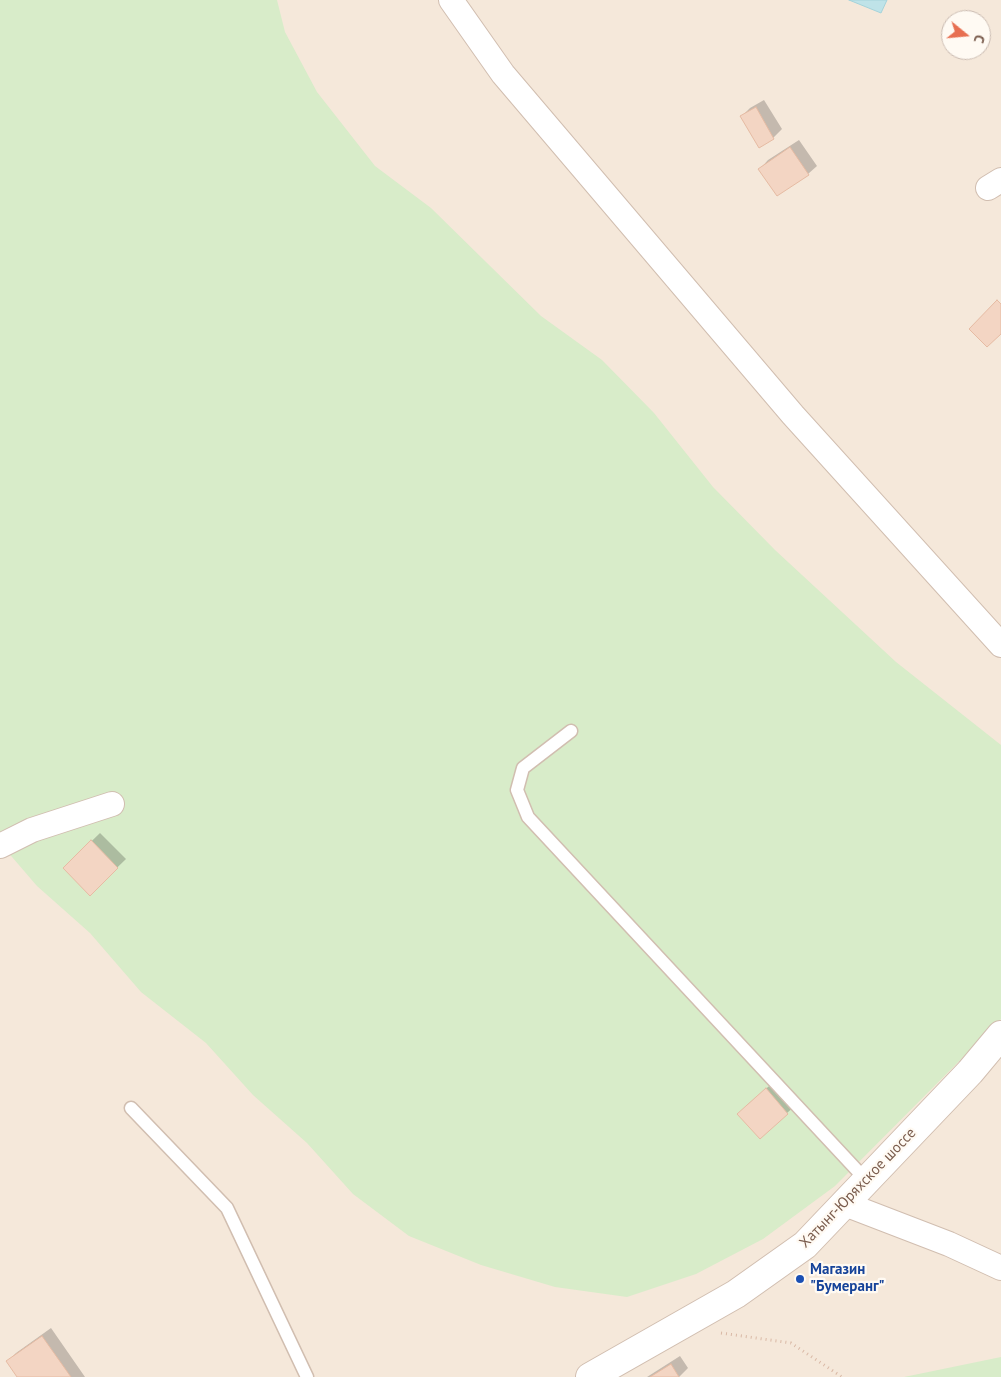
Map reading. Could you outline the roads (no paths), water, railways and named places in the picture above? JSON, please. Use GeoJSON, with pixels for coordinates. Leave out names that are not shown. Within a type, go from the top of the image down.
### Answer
{"type":"FeatureCollection","features":[{"type":"Feature","properties":{"kind":"street"},"geometry":{"type":"LineString","coordinates":[[451,0],[503,74],[787,407],[1001,645]]}},
{"type":"Feature","properties":{"kind":"street"},"geometry":{"type":"LineString","coordinates":[[0,846],[32,830],[112,804]]}},
{"type":"Feature","properties":{"kind":"street","name":"Хатынг-Юряхское шоссе"},"geometry":{"type":"LineString","coordinates":[[590,1377],[736,1294],[804,1245],[970,1072],[1001,1034]]}},
{"type":"Feature","properties":{"kind":"street"},"geometry":{"type":"LineString","coordinates":[[844,1204],[949,1244],[1001,1268]]}},
{"type":"Feature","properties":{"kind":"lane"},"geometry":{"type":"LineString","coordinates":[[571,731],[524,768],[517,790],[528,817],[867,1180]]}},
{"type":"Feature","properties":{"kind":"lane"},"geometry":{"type":"LineString","coordinates":[[131,1108],[227,1208],[307,1377]]}},
{"type":"Feature","properties":{"kind":"water"},"geometry":{"type":"Polygon","coordinates":[[[849,0],[887,0],[881,13],[849,0]]]}},
{"type":"Feature","properties":{"kind":"place","name":"Магазин \"Бумеранг\""},"geometry":{"type":"Point","coordinates":[800,1279]}}]}
